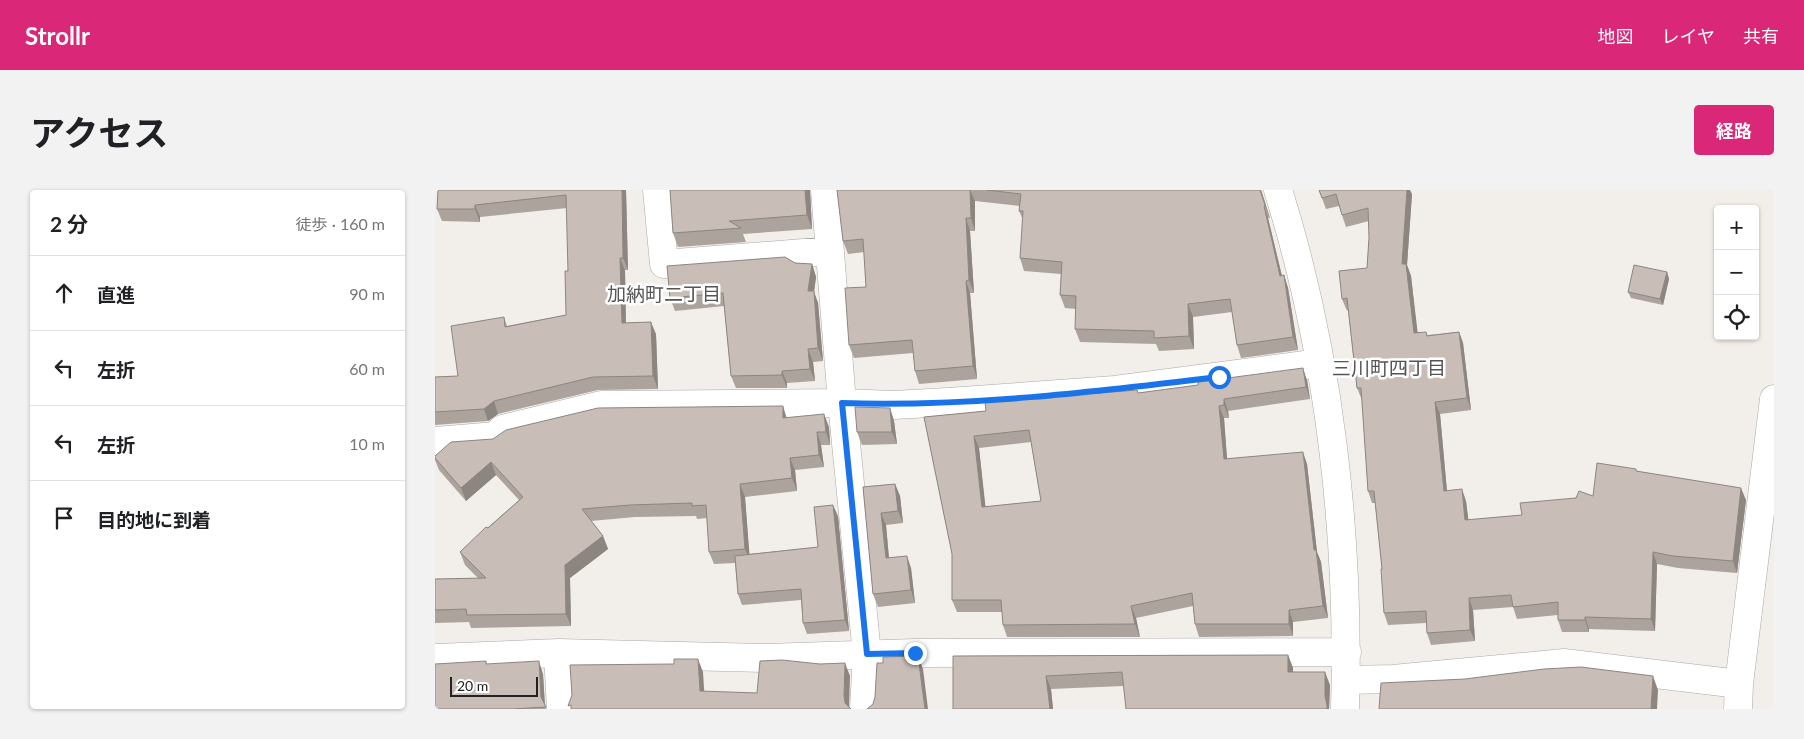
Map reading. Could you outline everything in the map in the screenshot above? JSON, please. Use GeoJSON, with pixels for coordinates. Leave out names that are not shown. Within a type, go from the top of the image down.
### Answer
{"type":"FeatureCollection","features":[{"type":"Feature","properties":{"kind":"street"},"geometry":{"type":"LineString","coordinates":[[657,190],[664,264],[829,251]]}},
{"type":"Feature","properties":{"kind":"street"},"geometry":{"type":"LineString","coordinates":[[825,190],[842,403],[867,654],[864,709]]}},
{"type":"Feature","properties":{"kind":"street"},"geometry":{"type":"LineString","coordinates":[[1278,190],[1296,247],[1332,432],[1339,503],[1347,652],[1345,709]]}},
{"type":"Feature","properties":{"kind":"street"},"geometry":{"type":"LineString","coordinates":[[435,441],[496,436],[502,430],[601,405],[842,403],[894,405],[947,402],[1115,390],[1320,363]]}},
{"type":"Feature","properties":{"kind":"street"},"geometry":{"type":"LineString","coordinates":[[1346,680],[1393,679],[1565,663],[1738,696],[1774,399]]}},
{"type":"Feature","properties":{"kind":"street"},"geometry":{"type":"LineString","coordinates":[[435,658],[558,653],[767,658],[867,654],[1347,652]]}},
{"type":"Feature","properties":{"kind":"street"},"geometry":{"type":"LineString","coordinates":[[558,653],[561,709]]}},
{"type":"Feature","properties":{"kind":"building"},"geometry":{"type":"Polygon","coordinates":[[[438,190],[622,190],[623,258],[620,258],[622,323],[651,322],[653,376],[593,377],[494,401],[484,409],[435,412],[435,377],[458,376],[451,326],[504,317],[505,327],[566,315],[565,271],[568,271],[566,195],[475,205],[475,209],[437,209],[438,190]]]}},
{"type":"Feature","properties":{"kind":"building"},"geometry":{"type":"Polygon","coordinates":[[[670,190],[805,190],[807,215],[729,221],[741,228],[673,233],[670,190]]]}},
{"type":"Feature","properties":{"kind":"building"},"geometry":{"type":"Polygon","coordinates":[[[837,190],[970,190],[971,218],[966,218],[969,280],[966,281],[973,366],[915,371],[912,340],[849,345],[845,288],[866,287],[863,239],[843,241],[837,190]]]}},
{"type":"Feature","properties":{"kind":"building"},"geometry":{"type":"Polygon","coordinates":[[[987,190],[1260,190],[1280,276],[1284,275],[1293,337],[1237,345],[1230,299],[1188,304],[1189,336],[1154,338],[1154,331],[1075,329],[1076,296],[1060,295],[1062,262],[1020,258],[1023,211],[1019,211],[1021,194],[987,190]]]}},
{"type":"Feature","properties":{"kind":"building"},"geometry":{"type":"Polygon","coordinates":[[[1319,190],[1407,190],[1402,264],[1406,264],[1414,333],[1426,332],[1427,336],[1459,332],[1467,398],[1435,402],[1444,491],[1462,489],[1465,520],[1522,515],[1520,503],[1576,498],[1579,491],[1593,496],[1597,463],[1741,488],[1733,561],[1673,556],[1653,552],[1651,619],[1585,617],[1585,620],[1558,620],[1558,602],[1513,607],[1511,595],[1469,598],[1470,630],[1427,633],[1426,611],[1384,613],[1382,569],[1374,491],[1368,491],[1361,388],[1357,388],[1347,298],[1342,299],[1339,271],[1367,268],[1368,208],[1342,215],[1336,194],[1322,198],[1319,190]]]}},
{"type":"Feature","properties":{"kind":"building"},"geometry":{"type":"Polygon","coordinates":[[[785,257],[795,263],[812,264],[808,291],[814,291],[818,348],[808,349],[810,369],[782,371],[782,375],[731,376],[723,293],[670,298],[667,266],[785,257]]]}},
{"type":"Feature","properties":{"kind":"building"},"geometry":{"type":"Polygon","coordinates":[[[1634,265],[1667,272],[1660,299],[1628,292],[1634,265]]]}},
{"type":"Feature","properties":{"kind":"building"},"geometry":{"type":"Polygon","coordinates":[[[1303,368],[1306,387],[1224,399],[1224,405],[1219,406],[1224,459],[1303,452],[1314,550],[1316,550],[1323,606],[1289,610],[1289,624],[1195,624],[1192,593],[1131,606],[1135,624],[1003,625],[1001,600],[952,600],[952,554],[924,417],[986,411],[985,402],[1137,390],[1138,393],[1198,385],[1198,382],[1303,368]],[[1029,430],[974,436],[982,507],[1041,501],[1029,430]]]}},
{"type":"Feature","properties":{"kind":"building"},"geometry":{"type":"Polygon","coordinates":[[[783,406],[783,418],[824,414],[826,432],[817,432],[819,455],[790,458],[792,478],[740,484],[745,549],[709,552],[706,505],[692,506],[692,503],[630,505],[582,509],[603,536],[565,565],[566,614],[467,615],[466,609],[435,610],[435,579],[486,578],[460,552],[486,527],[488,528],[523,497],[491,462],[461,488],[435,458],[451,442],[493,439],[506,430],[598,408],[783,406]]]}},
{"type":"Feature","properties":{"kind":"building"},"geometry":{"type":"Polygon","coordinates":[[[855,407],[890,408],[892,432],[857,432],[855,407]]]}},
{"type":"Feature","properties":{"kind":"building"},"geometry":{"type":"Polygon","coordinates":[[[895,484],[898,511],[881,513],[886,558],[907,556],[911,590],[873,594],[863,487],[895,484]]]}},
{"type":"Feature","properties":{"kind":"building"},"geometry":{"type":"Polygon","coordinates":[[[833,505],[845,620],[803,623],[801,589],[738,594],[735,556],[818,547],[814,507],[833,505]]]}},
{"type":"Feature","properties":{"kind":"building"},"geometry":{"type":"Polygon","coordinates":[[[1288,655],[1288,672],[1325,672],[1327,709],[1126,709],[1122,672],[1046,676],[1050,709],[953,709],[953,656],[1288,655]]]}},
{"type":"Feature","properties":{"kind":"building"},"geometry":{"type":"Polygon","coordinates":[[[918,656],[925,709],[867,709],[873,704],[875,697],[877,663],[883,663],[883,657],[918,656]]]}},
{"type":"Feature","properties":{"kind":"building"},"geometry":{"type":"Polygon","coordinates":[[[674,659],[698,659],[700,691],[757,693],[760,661],[782,660],[820,664],[845,663],[845,703],[851,709],[571,709],[571,705],[568,706],[572,695],[570,665],[674,664],[674,659]]]}},
{"type":"Feature","properties":{"kind":"building"},"geometry":{"type":"Polygon","coordinates":[[[486,661],[486,664],[539,661],[541,697],[546,707],[435,709],[435,664],[486,661]]]}},
{"type":"Feature","properties":{"kind":"building"},"geometry":{"type":"Polygon","coordinates":[[[1581,667],[1653,676],[1651,709],[1379,709],[1381,683],[1465,679],[1544,669],[1581,667]]]}},
{"type":"Feature","properties":{"kind":"district","name":"加納町二丁目"},"geometry":{"type":"Point","coordinates":[664,293]}},
{"type":"Feature","properties":{"kind":"district","name":"三川町四丁目"},"geometry":{"type":"Point","coordinates":[1389,367]}},
{"type":"Feature","properties":{"kind":"route"},"geometry":{"type":"LineString","coordinates":[[915,653],[867,654],[842,403],[894,405],[947,402],[1115,390],[1219,377]]}}]}
